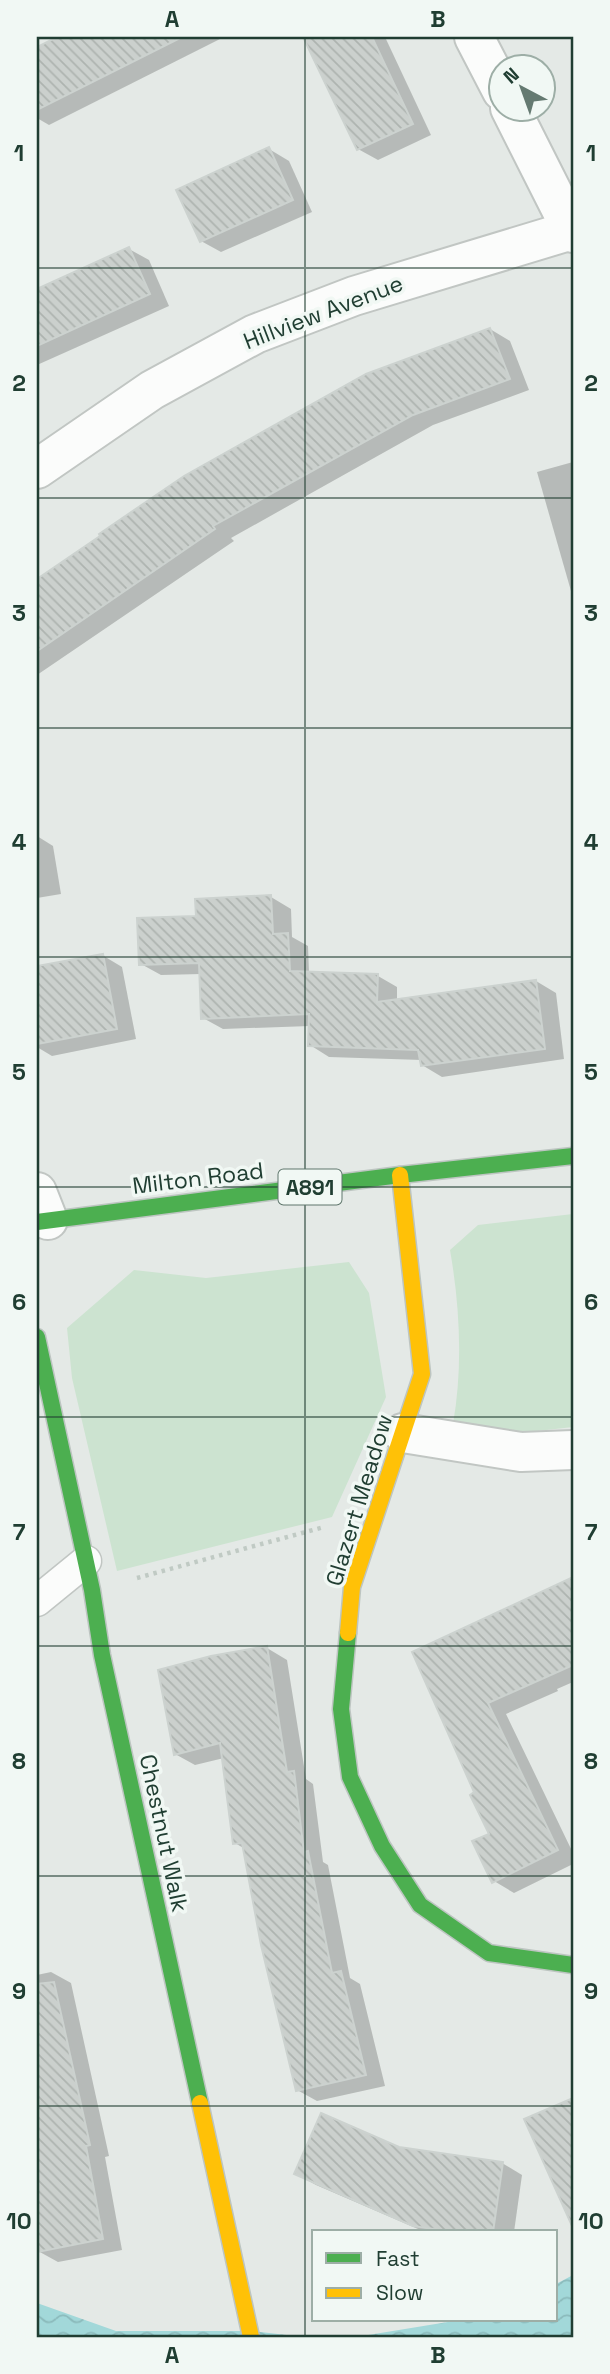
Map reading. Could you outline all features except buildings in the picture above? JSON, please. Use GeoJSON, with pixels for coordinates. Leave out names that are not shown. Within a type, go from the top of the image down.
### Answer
{"type":"FeatureCollection","features":[{"type":"Feature","properties":{"kind":"street"},"geometry":{"type":"LineString","coordinates":[[474,37],[488,64]]}},
{"type":"Feature","properties":{"kind":"street"},"geometry":{"type":"LineString","coordinates":[[517,122],[573,231]]}},
{"type":"Feature","properties":{"kind":"street","name":"Hillview Avenue"},"geometry":{"type":"LineString","coordinates":[[47,462],[152,390],[255,334],[354,296],[573,231]]}},
{"type":"Feature","properties":{"kind":"street","name":"Milton Road"},"geometry":{"type":"LineString","coordinates":[[41,1211],[573,1156]]}},
{"type":"Feature","properties":{"kind":"street","name":"Glazert Meadow"},"geometry":{"type":"LineString","coordinates":[[400,1175],[422,1374],[352,1587],[341,1709],[350,1777],[382,1846],[420,1905],[489,1953],[573,1965]]}},
{"type":"Feature","properties":{"kind":"street","name":"Chestnut Walk"},"geometry":{"type":"LineString","coordinates":[[39,1353],[86,1561],[102,1656],[251,2334]]}},
{"type":"Feature","properties":{"kind":"street"},"geometry":{"type":"LineString","coordinates":[[403,1433],[522,1451],[573,1450]]}},
{"type":"Feature","properties":{"kind":"lane"},"geometry":{"type":"LineString","coordinates":[[37,1601],[86,1561]]}},
{"type":"Feature","properties":{"kind":"path"},"geometry":{"type":"LineString","coordinates":[[92,1590],[376,1514]]}},
{"type":"Feature","properties":{"kind":"green space"},"geometry":{"type":"Polygon","coordinates":[[[573,1214],[573,1427],[528,1432],[473,1433],[453,1424],[459,1337],[450,1250],[478,1225],[573,1214]]]}},
{"type":"Feature","properties":{"kind":"green space"},"geometry":{"type":"Polygon","coordinates":[[[349,1262],[369,1293],[386,1397],[332,1517],[117,1571],[72,1378],[67,1328],[134,1270],[206,1278],[349,1262]]]}},
{"type":"Feature","properties":{"kind":"water"},"geometry":{"type":"Polygon","coordinates":[[[573,2275],[573,2337],[356,2337],[448,2322],[558,2322],[558,2283],[573,2275]]]}},
{"type":"Feature","properties":{"kind":"water"},"geometry":{"type":"Polygon","coordinates":[[[37,2303],[116,2331],[251,2331],[304,2337],[37,2337],[37,2303]]]}},
{"type":"Feature","properties":{"kind":"traffic: fast"},"geometry":{"type":"LineString","coordinates":[[37,1222],[400,1175],[573,1156]]}},
{"type":"Feature","properties":{"kind":"traffic: fast"},"geometry":{"type":"LineString","coordinates":[[37,1337],[92,1590],[102,1655],[200,2103]]}},
{"type":"Feature","properties":{"kind":"traffic: fast"},"geometry":{"type":"LineString","coordinates":[[348,1633],[341,1709],[350,1777],[382,1846],[420,1905],[489,1953],[573,1965]]}},
{"type":"Feature","properties":{"kind":"traffic: slow"},"geometry":{"type":"LineString","coordinates":[[348,1633],[352,1587],[422,1374],[400,1175]]}},
{"type":"Feature","properties":{"kind":"traffic: slow"},"geometry":{"type":"LineString","coordinates":[[200,2103],[251,2337]]}}]}
